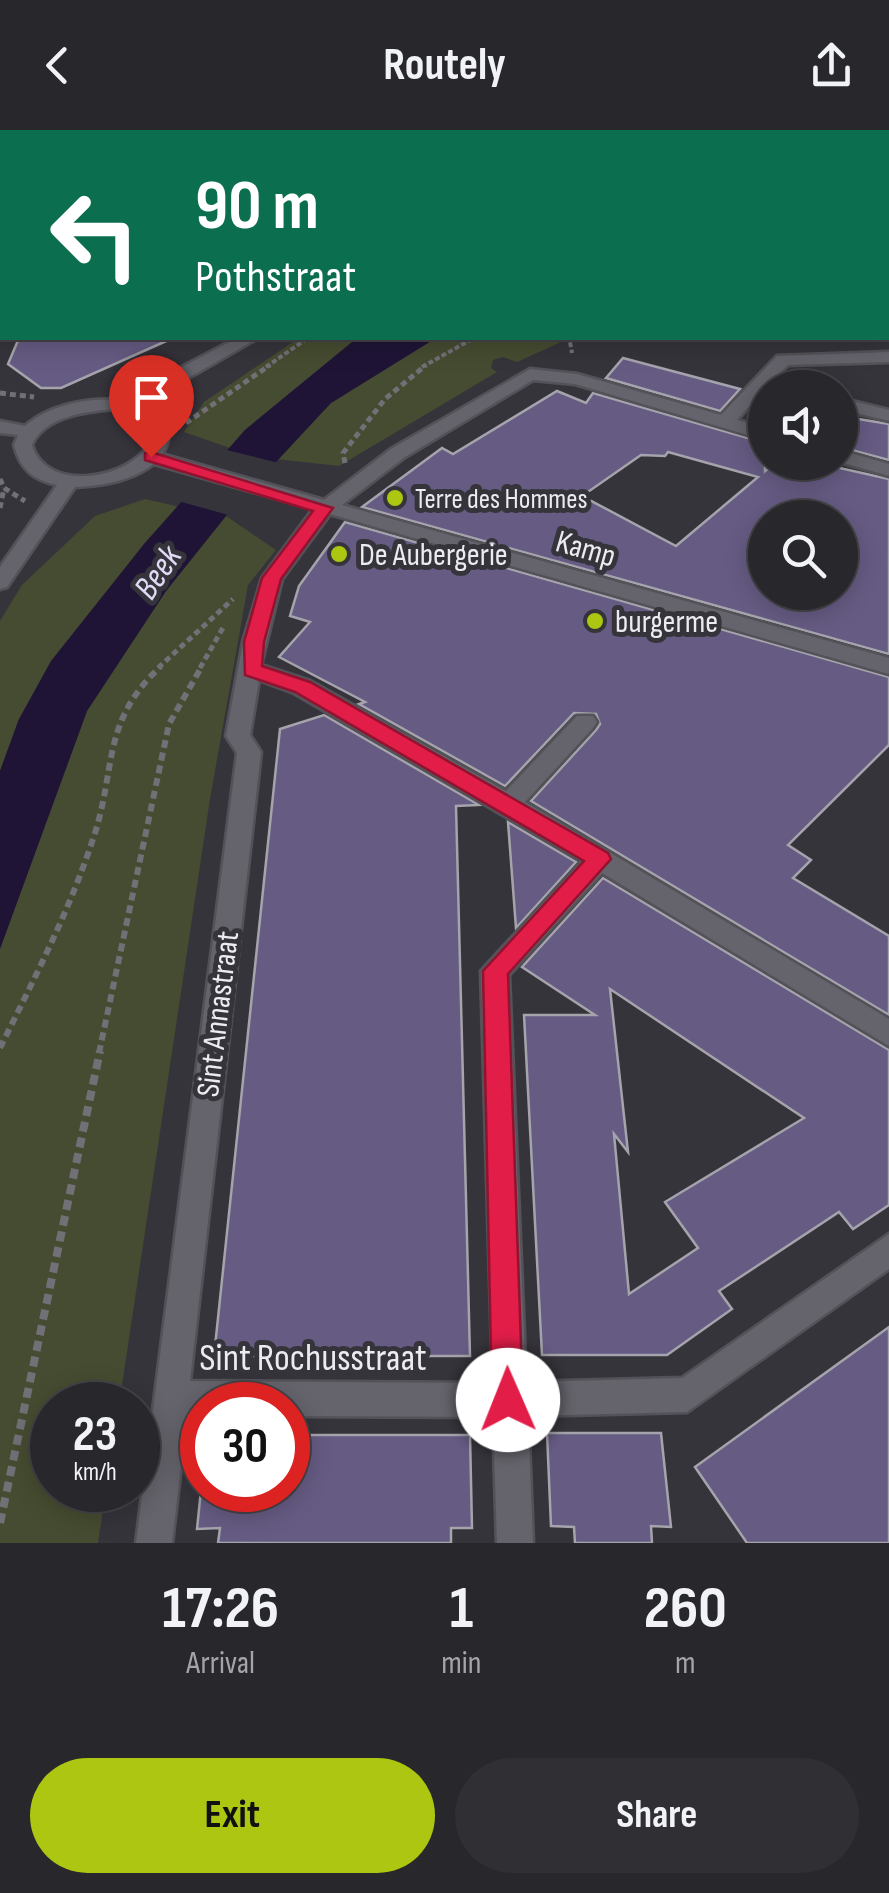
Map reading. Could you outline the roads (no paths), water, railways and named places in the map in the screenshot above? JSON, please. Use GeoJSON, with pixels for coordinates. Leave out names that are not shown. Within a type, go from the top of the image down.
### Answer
{"type":"FeatureCollection","features":[{"type":"Feature","properties":{"kind":"street"},"geometry":{"type":"LineString","coordinates":[[136,409],[184,373],[246,340]]}},
{"type":"Feature","properties":{"kind":"street"},"geometry":{"type":"LineString","coordinates":[[773,370],[783,360],[889,357]]}},
{"type":"Feature","properties":{"kind":"street","name":"Sint Annastraat"},"geometry":{"type":"LineString","coordinates":[[154,1543],[249,752],[238,736],[260,616],[272,578],[324,508],[398,453],[530,374],[577,379],[748,429]]}},
{"type":"Feature","properties":{"kind":"street"},"geometry":{"type":"LineString","coordinates":[[725,422],[748,396]]}},
{"type":"Feature","properties":{"kind":"street"},"geometry":{"type":"LineString","coordinates":[[117,404],[136,409],[150,417],[159,429],[160,443],[151,457],[115,477],[69,481],[38,471],[28,462],[24,451],[31,432],[46,419],[80,406],[117,404]]}},
{"type":"Feature","properties":{"kind":"street"},"geometry":{"type":"LineString","coordinates":[[858,408],[889,416]]}},
{"type":"Feature","properties":{"kind":"street"},"geometry":{"type":"LineString","coordinates":[[0,428],[31,432]]}},
{"type":"Feature","properties":{"kind":"street","name":"Kamp"},"geometry":{"type":"LineString","coordinates":[[151,457],[889,666]]}},
{"type":"Feature","properties":{"kind":"street"},"geometry":{"type":"LineString","coordinates":[[858,461],[889,470]]}},
{"type":"Feature","properties":{"kind":"street"},"geometry":{"type":"LineString","coordinates":[[0,582],[69,481]]}},
{"type":"Feature","properties":{"kind":"street"},"geometry":{"type":"LineString","coordinates":[[252,670],[302,687],[509,804],[889,1034]]}},
{"type":"Feature","properties":{"kind":"street"},"geometry":{"type":"LineString","coordinates":[[509,804],[585,722]]}},
{"type":"Feature","properties":{"kind":"street"},"geometry":{"type":"LineString","coordinates":[[514,1543],[496,971],[600,859]]}},
{"type":"Feature","properties":{"kind":"street","name":"Sint Rochusstraat"},"geometry":{"type":"LineString","coordinates":[[170,1398],[508,1400],[688,1394],[889,1250]]}},
{"type":"Feature","properties":{"kind":"water","name":"Beek"},"geometry":{"type":"Polygon","coordinates":[[[355,340],[433,340],[331,403],[226,516],[166,591],[87,711],[0,949],[0,771],[19,719],[51,661],[144,544],[245,430],[355,340]]]}},
{"type":"Feature","properties":{"kind":"place","name":"Terre des Hommes"},"geometry":{"type":"Point","coordinates":[395,498]}},
{"type":"Feature","properties":{"kind":"place","name":"De Aubergerie"},"geometry":{"type":"Point","coordinates":[339,554]}},
{"type":"Feature","properties":{"kind":"place","name":"burgerme"},"geometry":{"type":"Point","coordinates":[595,621]}}]}
